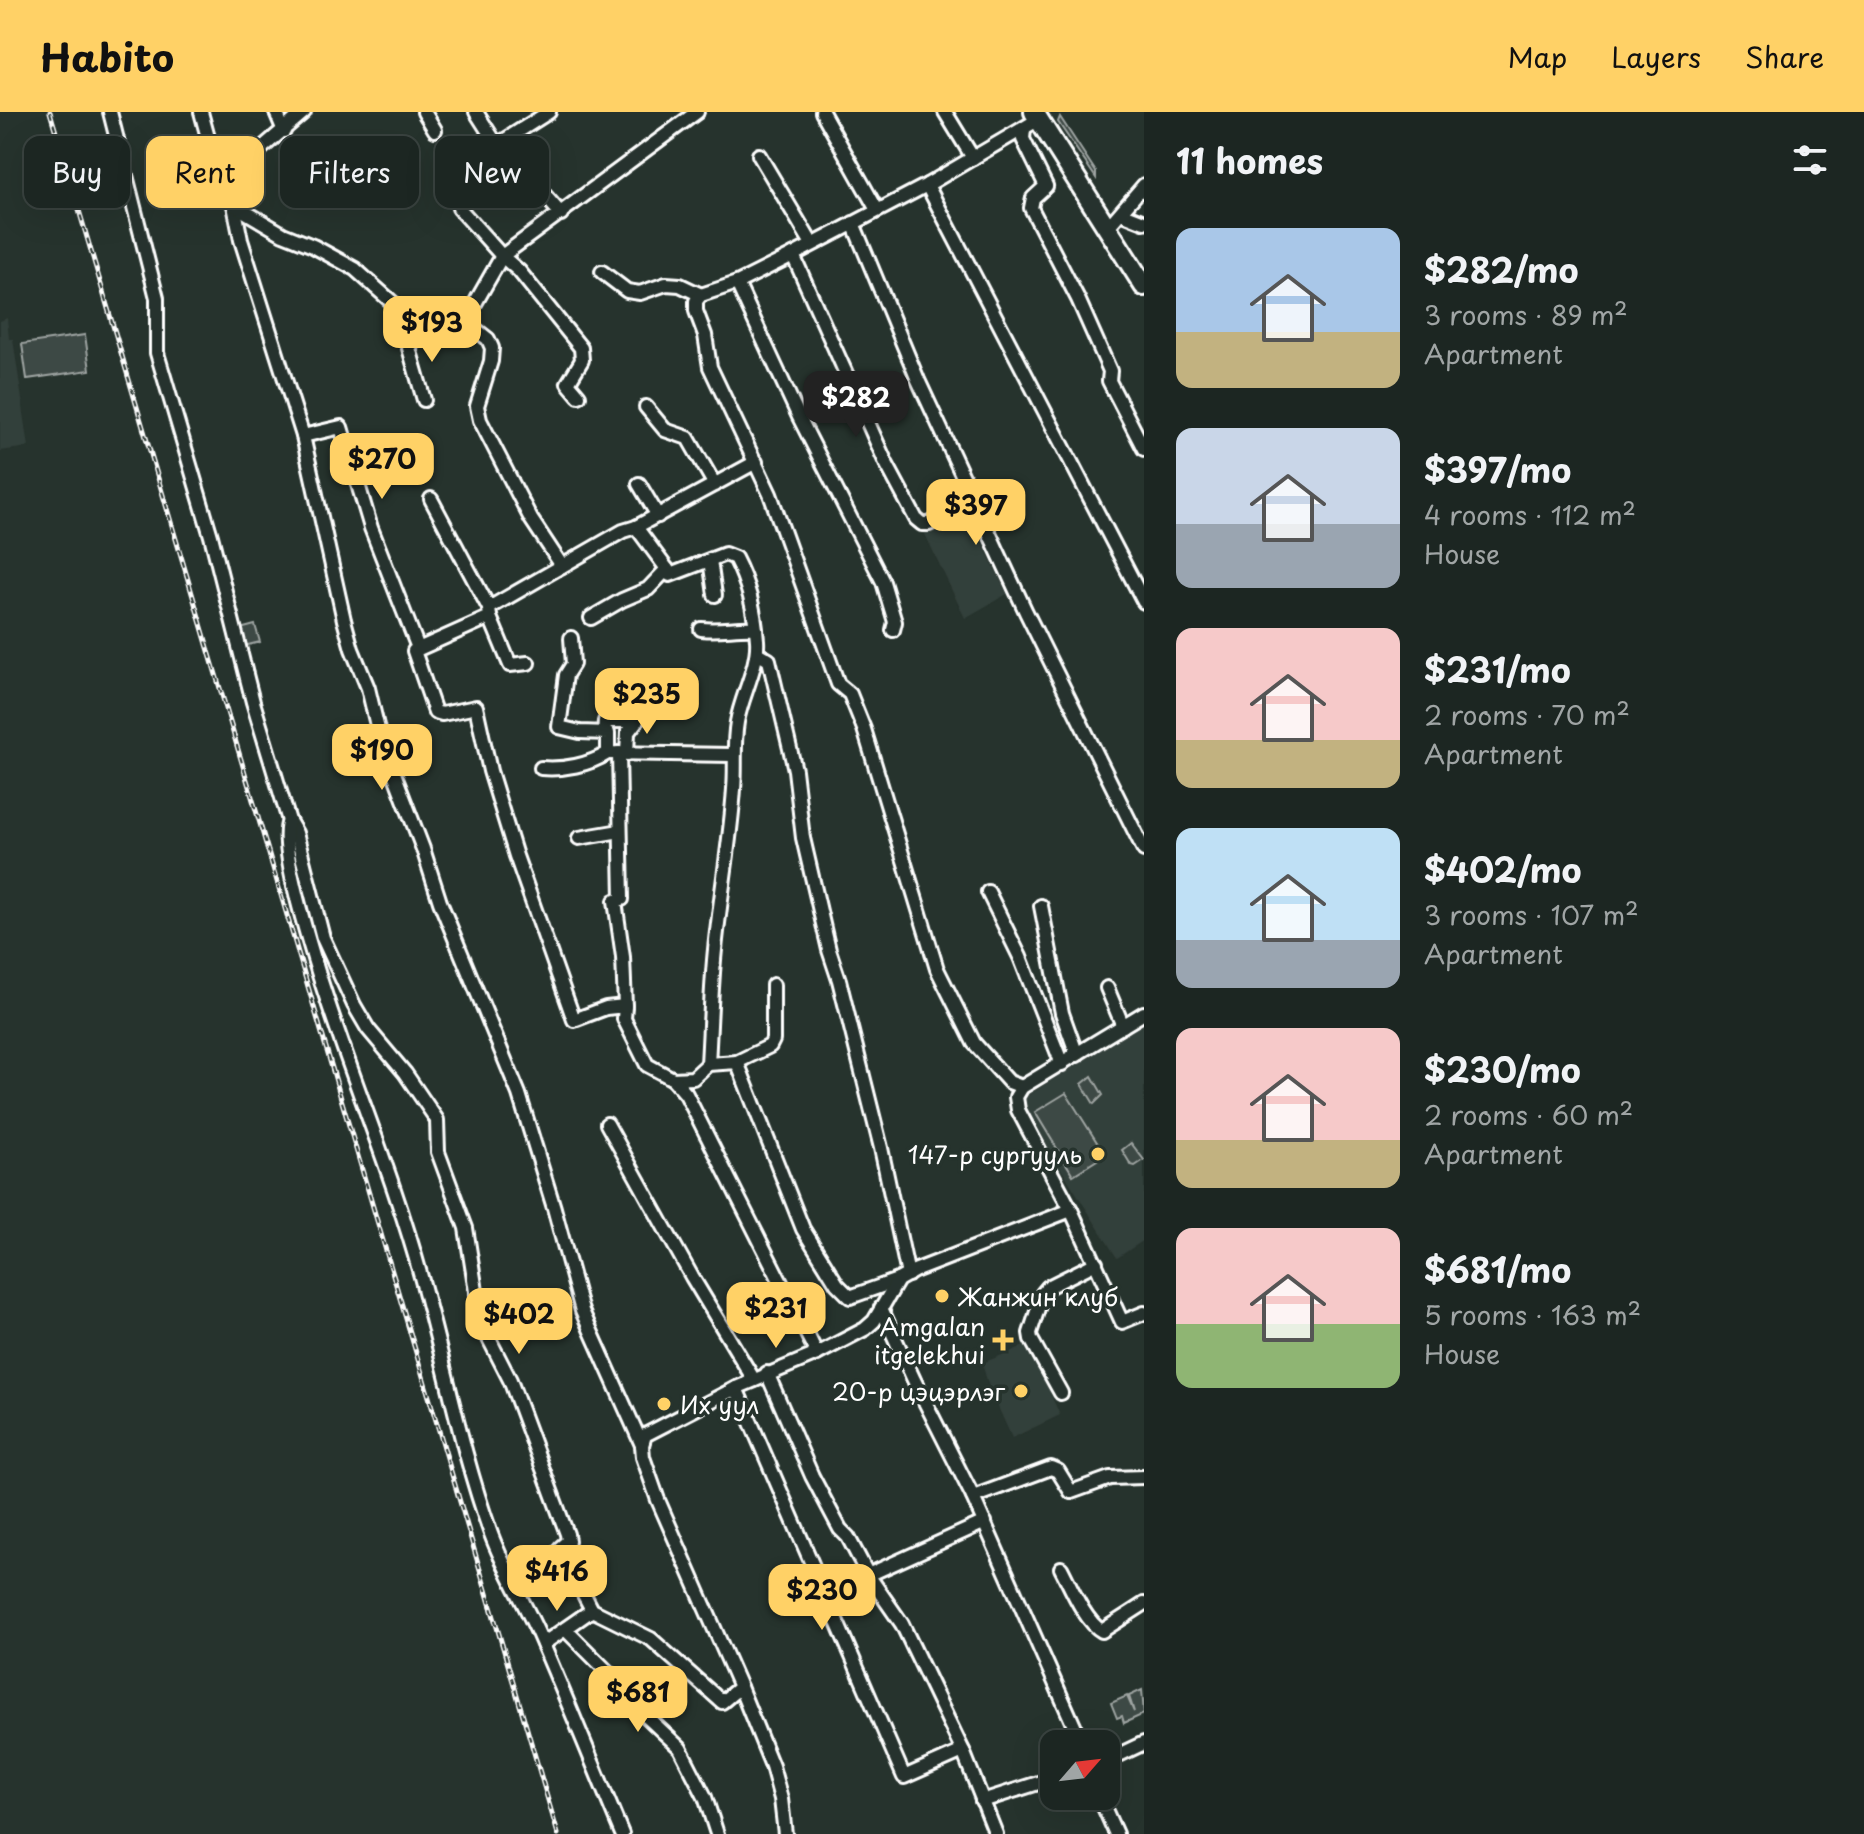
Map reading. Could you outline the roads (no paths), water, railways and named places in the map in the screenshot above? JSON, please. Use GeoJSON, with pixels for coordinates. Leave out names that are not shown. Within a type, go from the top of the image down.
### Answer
{"type":"FeatureCollection","features":[{"type":"Feature","properties":{"kind":"highway"},"geometry":{"type":"LineString","coordinates":[[1032,120],[1144,286]]}},
{"type":"Feature","properties":{"kind":"street"},"geometry":{"type":"LineString","coordinates":[[110,112],[157,298],[157,353],[211,536],[253,702],[289,821],[296,833],[326,949],[360,1018],[405,1073],[437,1120],[438,1152],[466,1228],[482,1319],[515,1393],[567,1534],[568,1541],[560,1548],[592,1610],[651,1639],[722,1702],[740,1687]]}},
{"type":"Feature","properties":{"kind":"street"},"geometry":{"type":"LineString","coordinates":[[201,112],[208,136]]}},
{"type":"Feature","properties":{"kind":"street"},"geometry":{"type":"LineString","coordinates":[[276,112],[284,131]]}},
{"type":"Feature","properties":{"kind":"street"},"geometry":{"type":"LineString","coordinates":[[264,147],[304,112]]}},
{"type":"Feature","properties":{"kind":"street"},"geometry":{"type":"LineString","coordinates":[[424,112],[435,130]]}},
{"type":"Feature","properties":{"kind":"street"},"geometry":{"type":"LineString","coordinates":[[476,112],[491,136]]}},
{"type":"Feature","properties":{"kind":"street"},"geometry":{"type":"LineString","coordinates":[[511,136],[549,112]]}},
{"type":"Feature","properties":{"kind":"street"},"geometry":{"type":"LineString","coordinates":[[465,321],[502,256],[697,112]]}},
{"type":"Feature","properties":{"kind":"street"},"geometry":{"type":"LineString","coordinates":[[822,112],[877,210]]}},
{"type":"Feature","properties":{"kind":"street"},"geometry":{"type":"LineString","coordinates":[[945,112],[973,158]]}},
{"type":"Feature","properties":{"kind":"street"},"geometry":{"type":"LineString","coordinates":[[1022,1087],[1009,1082],[974,1043],[937,969],[864,729],[850,694],[838,684],[787,536],[756,462],[710,367],[696,301],[701,295],[737,283],[927,185],[1032,120]]}},
{"type":"Feature","properties":{"kind":"street"},"geometry":{"type":"LineString","coordinates":[[1032,120],[1023,139],[1046,186],[1033,198],[1031,208],[1078,299],[1110,371],[1109,381],[1144,449]]}},
{"type":"Feature","properties":{"kind":"street"},"geometry":{"type":"LineString","coordinates":[[759,155],[812,244]]}},
{"type":"Feature","properties":{"kind":"street"},"geometry":{"type":"LineString","coordinates":[[927,185],[1144,602]]}},
{"type":"Feature","properties":{"kind":"street"},"geometry":{"type":"LineString","coordinates":[[1107,228],[1144,185]]}},
{"type":"Feature","properties":{"kind":"street"},"geometry":{"type":"LineString","coordinates":[[549,200],[561,214]]}},
{"type":"Feature","properties":{"kind":"street"},"geometry":{"type":"LineString","coordinates":[[235,208],[241,240],[303,436],[344,620],[368,688],[379,734],[445,915],[519,1094],[582,1311],[642,1445],[658,1500],[772,1766],[781,1799],[785,1834]]}},
{"type":"Feature","properties":{"kind":"street"},"geometry":{"type":"LineString","coordinates":[[239,208],[283,234],[355,269],[393,303],[426,325],[465,321],[488,339],[492,348],[491,361],[477,406],[480,420],[531,519],[562,566]]}},
{"type":"Feature","properties":{"kind":"street"},"geometry":{"type":"LineString","coordinates":[[459,208],[519,271],[581,348],[582,360],[568,383],[579,396]]}},
{"type":"Feature","properties":{"kind":"street"},"geometry":{"type":"LineString","coordinates":[[1121,213],[1144,222]]}},
{"type":"Feature","properties":{"kind":"street"},"geometry":{"type":"LineString","coordinates":[[853,223],[918,380],[974,501],[1144,850]]}},
{"type":"Feature","properties":{"kind":"street"},"geometry":{"type":"LineString","coordinates":[[793,255],[886,463],[916,519],[922,524],[929,524],[974,501]]}},
{"type":"Feature","properties":{"kind":"street"},"geometry":{"type":"LineString","coordinates":[[602,272],[627,291],[640,293],[666,284],[680,285],[701,295]]}},
{"type":"Feature","properties":{"kind":"street"},"geometry":{"type":"LineString","coordinates":[[737,283],[799,417],[883,582],[895,622],[893,630]]}},
{"type":"Feature","properties":{"kind":"street"},"geometry":{"type":"LineString","coordinates":[[424,400],[409,348],[426,325]]}},
{"type":"Feature","properties":{"kind":"street"},"geometry":{"type":"LineString","coordinates":[[646,407],[665,430],[688,438],[715,485]]}},
{"type":"Feature","properties":{"kind":"street"},"geometry":{"type":"LineString","coordinates":[[303,436],[341,427],[371,528],[418,648]]}},
{"type":"Feature","properties":{"kind":"street"},"geometry":{"type":"LineString","coordinates":[[625,1006],[606,1008],[574,1020],[520,869],[490,771],[476,707],[442,714],[435,712],[414,651],[490,612],[623,531],[658,516],[756,462]]}},
{"type":"Feature","properties":{"kind":"street"},"geometry":{"type":"LineString","coordinates":[[639,484],[658,516]]}},
{"type":"Feature","properties":{"kind":"street"},"geometry":{"type":"LineString","coordinates":[[431,499],[490,612],[510,665],[528,663]]}},
{"type":"Feature","properties":{"kind":"street"},"geometry":{"type":"LineString","coordinates":[[636,527],[670,575],[725,554],[735,558],[749,588],[755,628],[757,653],[736,723],[734,792],[714,959],[708,1064]]}},
{"type":"Feature","properties":{"kind":"street"},"geometry":{"type":"LineString","coordinates":[[710,560],[715,595]]}},
{"type":"Feature","properties":{"kind":"street"},"geometry":{"type":"LineString","coordinates":[[591,618],[648,589],[667,569]]}},
{"type":"Feature","properties":{"kind":"street"},"geometry":{"type":"LineString","coordinates":[[701,629],[726,632],[736,627],[755,628]]}},
{"type":"Feature","properties":{"kind":"street"},"geometry":{"type":"LineString","coordinates":[[571,638],[573,664],[566,675],[559,727],[580,732],[608,733],[618,753],[622,899],[615,901],[623,957],[624,1019],[647,1065],[673,1079],[686,1094],[817,1354]]}},
{"type":"Feature","properties":{"kind":"street"},"geometry":{"type":"LineString","coordinates":[[642,1445],[645,1435],[660,1425],[865,1329],[874,1321],[903,1277],[881,1148],[803,838],[795,770],[769,660],[757,653]]}},
{"type":"Feature","properties":{"kind":"street"},"geometry":{"type":"LineString","coordinates":[[618,753],[628,732],[647,707]]}},
{"type":"Feature","properties":{"kind":"street"},"geometry":{"type":"LineString","coordinates":[[604,733],[605,721],[635,721]]}},
{"type":"Feature","properties":{"kind":"street"},"geometry":{"type":"LineString","coordinates":[[541,768],[554,769],[618,753],[733,755]]}},
{"type":"Feature","properties":{"kind":"street"},"geometry":{"type":"LineString","coordinates":[[289,821],[285,837],[287,854],[309,941],[334,1027],[385,1162],[421,1278],[438,1352],[491,1535],[543,1644],[622,1834]]}},
{"type":"Feature","properties":{"kind":"street"},"geometry":{"type":"LineString","coordinates":[[579,838],[620,831]]}},
{"type":"Feature","properties":{"kind":"street"},"geometry":{"type":"LineString","coordinates":[[988,892],[1020,957],[1062,1064]]}},
{"type":"Feature","properties":{"kind":"street"},"geometry":{"type":"LineString","coordinates":[[1041,906],[1062,1013],[1077,1055]]}},
{"type":"Feature","properties":{"kind":"street"},"geometry":{"type":"LineString","coordinates":[[673,1079],[693,1078],[708,1064],[737,1062],[770,1046],[773,1040],[773,985]]}},
{"type":"Feature","properties":{"kind":"street"},"geometry":{"type":"LineString","coordinates":[[1107,988],[1123,1026]]}},
{"type":"Feature","properties":{"kind":"street"},"geometry":{"type":"LineString","coordinates":[[1144,1013],[1022,1087],[1016,1099],[1018,1110],[1071,1210],[1122,1322],[1144,1313]]}},
{"type":"Feature","properties":{"kind":"street"},"geometry":{"type":"LineString","coordinates":[[737,1062],[803,1229],[837,1284],[850,1297],[1071,1210]]}},
{"type":"Feature","properties":{"kind":"street"},"geometry":{"type":"LineString","coordinates":[[607,1124],[692,1277],[754,1380]]}},
{"type":"Feature","properties":{"kind":"street"},"geometry":{"type":"LineString","coordinates":[[1061,1393],[1031,1339],[1032,1328],[1043,1293],[1048,1287],[1096,1263]]}},
{"type":"Feature","properties":{"kind":"street"},"geometry":{"type":"LineString","coordinates":[[881,1308],[985,1522],[1076,1730]]}},
{"type":"Feature","properties":{"kind":"street"},"geometry":{"type":"LineString","coordinates":[[767,1373],[812,1476],[868,1575],[902,1624],[963,1751],[996,1834]]}},
{"type":"Feature","properties":{"kind":"street"},"geometry":{"type":"LineString","coordinates":[[736,1388],[904,1777],[963,1751]]}},
{"type":"Feature","properties":{"kind":"street"},"geometry":{"type":"LineString","coordinates":[[973,1497],[1051,1468],[1058,1471],[1071,1492],[1110,1478],[1144,1477]]}},
{"type":"Feature","properties":{"kind":"street"},"geometry":{"type":"LineString","coordinates":[[868,1575],[985,1522]]}},
{"type":"Feature","properties":{"kind":"street"},"geometry":{"type":"LineString","coordinates":[[1061,1568],[1080,1604],[1096,1628],[1102,1631],[1144,1604]]}},
{"type":"Feature","properties":{"kind":"street"},"geometry":{"type":"LineString","coordinates":[[543,1644],[592,1610]]}},
{"type":"Feature","properties":{"kind":"street"},"geometry":{"type":"LineString","coordinates":[[565,1629],[680,1748],[701,1787],[717,1834]]}},
{"type":"Feature","properties":{"kind":"street"},"geometry":{"type":"LineString","coordinates":[[1120,1754],[1144,1743]]}},
{"type":"Feature","properties":{"kind":"street"},"geometry":{"type":"LineString","coordinates":[[982,1801],[1040,1782]]}},
{"type":"Feature","properties":{"kind":"street"},"geometry":{"type":"LineString","coordinates":[[1105,1810],[1116,1834]]}},
{"type":"Feature","properties":{"kind":"railway"},"geometry":{"type":"LineString","coordinates":[[50,112],[558,1834]]}},
{"type":"Feature","properties":{"kind":"place","name":"147-р сургууль"},"geometry":{"type":"Point","coordinates":[1098,1154]}},
{"type":"Feature","properties":{"kind":"place","name":"Жанжин клуб"},"geometry":{"type":"Point","coordinates":[942,1296]}},
{"type":"Feature","properties":{"kind":"place","name":"Amgalan itgelekhui"},"geometry":{"type":"Point","coordinates":[1003,1340]}},
{"type":"Feature","properties":{"kind":"place","name":"20-р цэцэрлэг"},"geometry":{"type":"Point","coordinates":[1021,1391]}},
{"type":"Feature","properties":{"kind":"place","name":"Их уул"},"geometry":{"type":"Point","coordinates":[664,1404]}}]}
